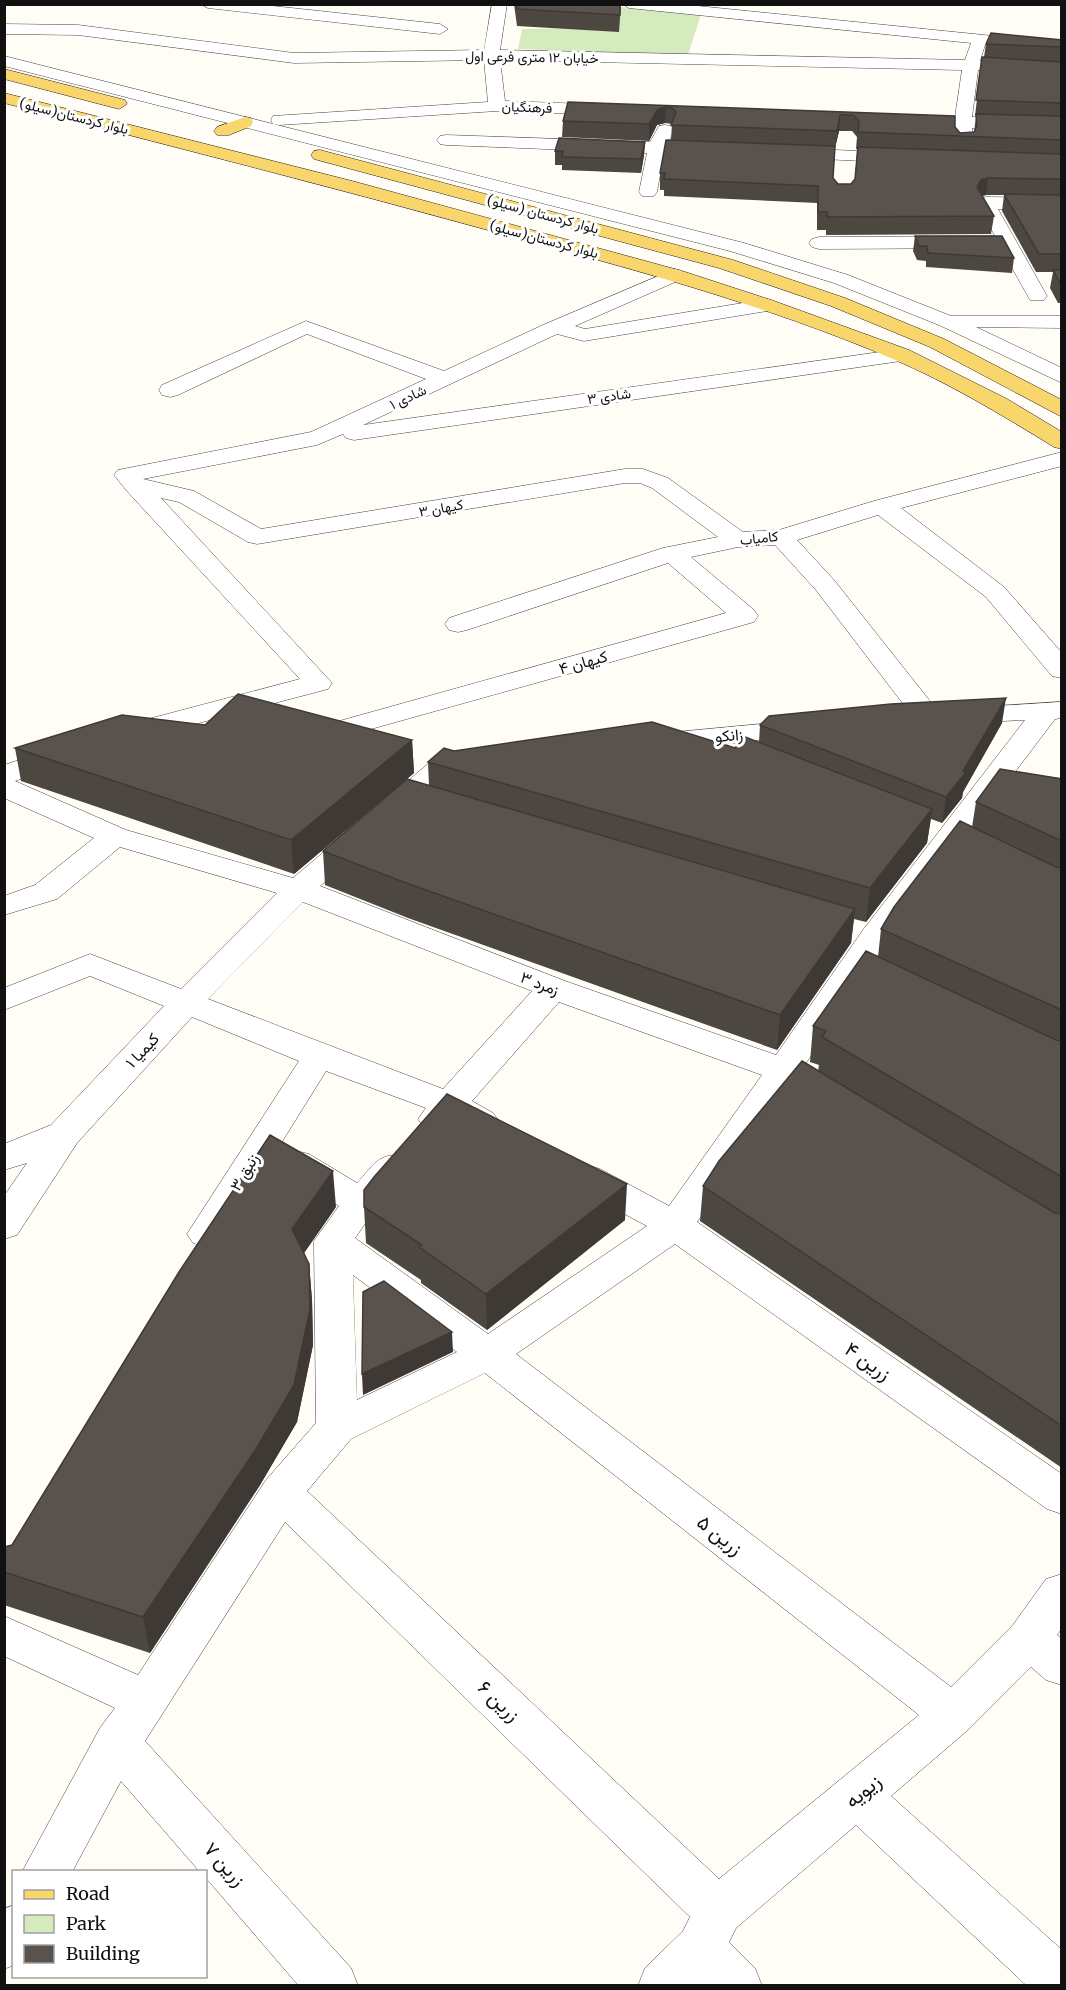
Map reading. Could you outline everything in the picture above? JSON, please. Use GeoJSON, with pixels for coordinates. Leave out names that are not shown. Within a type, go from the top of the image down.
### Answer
{"type":"FeatureCollection","features":[{"type":"Feature","properties":{"kind":"main road","name":"بلوار کردستان (سیلو)"},"geometry":{"type":"LineString","coordinates":[[4,74],[372,168],[726,264],[838,302],[937,343],[1062,410]]}},
{"type":"Feature","properties":{"kind":"main road","name":"بلوار کردستان(سیلو)"},"geometry":{"type":"LineString","coordinates":[[4,98],[346,185],[675,275],[767,305],[901,355],[999,404],[1062,442]]}},
{"type":"Feature","properties":{"kind":"main road"},"geometry":{"type":"LineString","coordinates":[[223,131],[245,122]]}},
{"type":"Feature","properties":{"kind":"main road"},"geometry":{"type":"LineString","coordinates":[[346,185],[372,168]]}},
{"type":"Feature","properties":{"kind":"street"},"geometry":{"type":"LineString","coordinates":[[208,4],[440,28]]}},
{"type":"Feature","properties":{"kind":"street"},"geometry":{"type":"LineString","coordinates":[[497,106],[491,55],[500,4]]}},
{"type":"Feature","properties":{"kind":"street"},"geometry":{"type":"LineString","coordinates":[[628,4],[702,8],[1050,47]]}},
{"type":"Feature","properties":{"kind":"street"},"geometry":{"type":"LineString","coordinates":[[438,56],[440,12]]}},
{"type":"Feature","properties":{"kind":"street"},"geometry":{"type":"LineString","coordinates":[[78,30],[87,13]]}},
{"type":"Feature","properties":{"kind":"street","name":"خیابان ۱۲ متری فرعی اول"},"geometry":{"type":"LineString","coordinates":[[4,29],[78,30],[294,58],[491,55],[970,65],[1062,70]]}},
{"type":"Feature","properties":{"kind":"street"},"geometry":{"type":"LineString","coordinates":[[965,160],[962,122],[970,65],[980,40]]}},
{"type":"Feature","properties":{"kind":"street"},"geometry":{"type":"LineString","coordinates":[[4,61],[737,247],[841,279],[946,321],[1062,376]]}},
{"type":"Feature","properties":{"kind":"street","name":"فرهنگیان"},"geometry":{"type":"LineString","coordinates":[[245,122],[497,106],[628,111]]}},
{"type":"Feature","properties":{"kind":"street"},"geometry":{"type":"LineString","coordinates":[[891,120],[1062,126]]}},
{"type":"Feature","properties":{"kind":"street"},"geometry":{"type":"LineString","coordinates":[[648,192],[657,147],[664,130]]}},
{"type":"Feature","properties":{"kind":"street"},"geometry":{"type":"LineString","coordinates":[[843,175],[846,137]]}},
{"type":"Feature","properties":{"kind":"street"},"geometry":{"type":"LineString","coordinates":[[446,140],[727,150]]}},
{"type":"Feature","properties":{"kind":"street"},"geometry":{"type":"LineString","coordinates":[[774,152],[921,159]]}},
{"type":"Feature","properties":{"kind":"street"},"geometry":{"type":"LineString","coordinates":[[1051,280],[1033,288],[986,203],[1062,204]]}},
{"type":"Feature","properties":{"kind":"street"},"geometry":{"type":"LineString","coordinates":[[819,243],[1007,242]]}},
{"type":"Feature","properties":{"kind":"street","name":"شادی ۱"},"geometry":{"type":"LineString","coordinates":[[131,480],[317,438],[555,326],[675,275]]}},
{"type":"Feature","properties":{"kind":"street"},"geometry":{"type":"LineString","coordinates":[[555,326],[584,335],[767,305]]}},
{"type":"Feature","properties":{"kind":"street"},"geometry":{"type":"LineString","coordinates":[[946,321],[1059,322]]}},
{"type":"Feature","properties":{"kind":"street"},"geometry":{"type":"LineString","coordinates":[[1059,322],[1041,343],[1048,359],[1062,376]]}},
{"type":"Feature","properties":{"kind":"street"},"geometry":{"type":"LineString","coordinates":[[170,390],[306,327],[446,379]]}},
{"type":"Feature","properties":{"kind":"street","name":"شادی ۳"},"geometry":{"type":"LineString","coordinates":[[317,438],[901,355]]}},
{"type":"Feature","properties":{"kind":"street","name":"کامیاب"},"geometry":{"type":"LineString","coordinates":[[458,624],[672,552],[738,540],[781,537],[882,506],[1062,459]]}},
{"type":"Feature","properties":{"kind":"street","name":"کیهان ۳"},"geometry":{"type":"LineString","coordinates":[[131,480],[186,496],[257,537],[625,476],[643,476],[660,483],[738,540]]}},
{"type":"Feature","properties":{"kind":"street"},"geometry":{"type":"LineString","coordinates":[[4,775],[149,726],[245,703],[318,682],[131,480]]}},
{"type":"Feature","properties":{"kind":"street"},"geometry":{"type":"LineString","coordinates":[[882,506],[995,592],[1062,670]]}},
{"type":"Feature","properties":{"kind":"street"},"geometry":{"type":"LineString","coordinates":[[781,537],[825,585],[927,717]]}},
{"type":"Feature","properties":{"kind":"street","name":"کیهان ۴"},"geometry":{"type":"LineString","coordinates":[[308,726],[745,616],[672,552]]}},
{"type":"Feature","properties":{"kind":"street"},"geometry":{"type":"LineString","coordinates":[[245,703],[373,748]]}},
{"type":"Feature","properties":{"kind":"street"},"geometry":{"type":"LineString","coordinates":[[892,720],[1053,712]]}},
{"type":"Feature","properties":{"kind":"street"},"geometry":{"type":"LineString","coordinates":[[47,1870],[117,1743],[147,1701],[281,1492],[337,1428],[488,1354],[675,1225],[784,1070],[866,974],[863,934],[960,844],[1053,712]]}},
{"type":"Feature","properties":{"kind":"street","name":"زانکو"},"geometry":{"type":"LineString","coordinates":[[624,746],[834,725]]}},
{"type":"Feature","properties":{"kind":"street"},"geometry":{"type":"LineString","coordinates":[[694,738],[747,759]]}},
{"type":"Feature","properties":{"kind":"street"},"geometry":{"type":"LineString","coordinates":[[406,758],[439,769],[497,762]]}},
{"type":"Feature","properties":{"kind":"street"},"geometry":{"type":"LineString","coordinates":[[298,889],[439,769]]}},
{"type":"Feature","properties":{"kind":"street","name":"زمرد ۳"},"geometry":{"type":"LineString","coordinates":[[4,787],[115,836],[298,889],[552,988],[784,1070],[823,1094]]}},
{"type":"Feature","properties":{"kind":"street"},"geometry":{"type":"LineString","coordinates":[[402,799],[435,809]]}},
{"type":"Feature","properties":{"kind":"street"},"geometry":{"type":"LineString","coordinates":[[918,827],[960,844]]}},
{"type":"Feature","properties":{"kind":"street"},"geometry":{"type":"LineString","coordinates":[[4,906],[46,892],[115,836]]}},
{"type":"Feature","properties":{"kind":"street","name":"کیمیا ۱"},"geometry":{"type":"LineString","coordinates":[[4,1226],[64,1134],[298,889]]}},
{"type":"Feature","properties":{"kind":"street"},"geometry":{"type":"LineString","coordinates":[[4,1000],[90,964],[319,1056],[449,1104],[511,1137]]}},
{"type":"Feature","properties":{"kind":"street"},"geometry":{"type":"LineString","coordinates":[[337,1428],[333,1241],[361,1202],[552,988]]}},
{"type":"Feature","properties":{"kind":"street","name":"زنبق ۳"},"geometry":{"type":"LineString","coordinates":[[188,1264],[262,1143],[319,1056]]}},
{"type":"Feature","properties":{"kind":"street"},"geometry":{"type":"LineString","coordinates":[[4,1158],[64,1134]]}},
{"type":"Feature","properties":{"kind":"street"},"geometry":{"type":"LineString","coordinates":[[262,1143],[361,1202]]}},
{"type":"Feature","properties":{"kind":"street","name":"زرین ۴"},"geometry":{"type":"LineString","coordinates":[[562,1164],[675,1225],[1062,1497]]}},
{"type":"Feature","properties":{"kind":"street","name":"زرین ۵"},"geometry":{"type":"LineString","coordinates":[[333,1241],[488,1354],[953,1715]]}},
{"type":"Feature","properties":{"kind":"street","name":"زرین ۶"},"geometry":{"type":"LineString","coordinates":[[281,1492],[710,1929],[737,1986]]}},
{"type":"Feature","properties":{"kind":"street","name":"زیویه"},"geometry":{"type":"LineString","coordinates":[[663,1986],[710,1929],[858,1796],[953,1715],[1045,1652],[1062,1592]]}},
{"type":"Feature","properties":{"kind":"street"},"geometry":{"type":"LineString","coordinates":[[4,1635],[147,1701]]}},
{"type":"Feature","properties":{"kind":"street","name":"زرین ۷"},"geometry":{"type":"LineString","coordinates":[[117,1743],[333,1986]]}},
{"type":"Feature","properties":{"kind":"street"},"geometry":{"type":"LineString","coordinates":[[858,1796],[1062,1984]]}},
{"type":"Feature","properties":{"kind":"street"},"geometry":{"type":"LineString","coordinates":[[4,1945],[12,1932]]}},
{"type":"Feature","properties":{"kind":"green space"},"geometry":{"type":"Polygon","coordinates":[[[622,7],[701,14],[688,55],[518,49],[522,29],[572,28],[622,7]]]}},
{"type":"Feature","properties":{"kind":"building"},"geometry":{"type":"Polygon","coordinates":[[[517,4],[620,4],[620,15],[517,9],[517,4]]]}},
{"type":"Feature","properties":{"kind":"building"},"geometry":{"type":"Polygon","coordinates":[[[991,33],[1062,40],[1062,47],[986,44],[991,33]]]}},
{"type":"Feature","properties":{"kind":"building"},"geometry":{"type":"Polygon","coordinates":[[[982,57],[1062,62],[1062,103],[976,100],[982,57]]]}},
{"type":"Feature","properties":{"kind":"building"},"geometry":{"type":"Polygon","coordinates":[[[568,102],[955,116],[955,127],[960,133],[974,132],[977,126],[976,114],[1062,116],[1062,140],[858,132],[859,121],[853,115],[840,115],[837,131],[671,125],[676,112],[666,107],[658,109],[649,124],[563,121],[568,102]]]}},
{"type":"Feature","properties":{"kind":"building"},"geometry":{"type":"Polygon","coordinates":[[[559,138],[645,142],[641,159],[562,157],[563,151],[555,151],[559,138]]]}},
{"type":"Feature","properties":{"kind":"building"},"geometry":{"type":"Polygon","coordinates":[[[666,140],[835,146],[833,178],[838,184],[851,184],[855,179],[858,147],[1062,154],[1062,179],[988,178],[981,180],[977,187],[994,216],[827,217],[827,212],[818,212],[818,186],[664,179],[665,173],[660,173],[666,140]]]}},
{"type":"Feature","properties":{"kind":"building"},"geometry":{"type":"Polygon","coordinates":[[[1004,194],[1062,195],[1062,254],[1039,254],[1004,194]]]}},
{"type":"Feature","properties":{"kind":"building"},"geometry":{"type":"Polygon","coordinates":[[[915,236],[1002,236],[1014,258],[928,253],[927,246],[919,246],[915,236]]]}},
{"type":"Feature","properties":{"kind":"building"},"geometry":{"type":"Polygon","coordinates":[[[1053,270],[1062,270],[1062,284],[1061,284],[1053,270]]]}},
{"type":"Feature","properties":{"kind":"building"},"geometry":{"type":"Polygon","coordinates":[[[238,694],[412,740],[291,840],[15,748],[122,715],[205,725],[238,694]]]}},
{"type":"Feature","properties":{"kind":"building"},"geometry":{"type":"Polygon","coordinates":[[[1006,698],[963,771],[966,772],[946,797],[760,725],[769,716],[891,704],[1006,698]]]}},
{"type":"Feature","properties":{"kind":"building"},"geometry":{"type":"Polygon","coordinates":[[[652,722],[735,748],[745,737],[932,809],[870,888],[428,762],[444,748],[454,751],[652,722]]]}},
{"type":"Feature","properties":{"kind":"building"},"geometry":{"type":"Polygon","coordinates":[[[1000,769],[1062,779],[1062,841],[976,802],[1000,769]]]}},
{"type":"Feature","properties":{"kind":"building"},"geometry":{"type":"Polygon","coordinates":[[[407,779],[855,909],[780,1015],[406,883],[323,851],[407,779]]]}},
{"type":"Feature","properties":{"kind":"building"},"geometry":{"type":"Polygon","coordinates":[[[960,821],[1062,868],[1062,1010],[881,929],[894,907],[960,821]]]}},
{"type":"Feature","properties":{"kind":"building"},"geometry":{"type":"Polygon","coordinates":[[[866,951],[1062,1041],[1062,1177],[822,1037],[826,1031],[813,1026],[866,951]]]}},
{"type":"Feature","properties":{"kind":"building"},"geometry":{"type":"Polygon","coordinates":[[[802,1061],[1055,1213],[1062,1214],[1062,1426],[703,1186],[719,1161],[802,1061]]]}},
{"type":"Feature","properties":{"kind":"building"},"geometry":{"type":"Polygon","coordinates":[[[447,1094],[627,1184],[486,1294],[419,1247],[422,1245],[364,1207],[364,1190],[447,1094]]]}},
{"type":"Feature","properties":{"kind":"building"},"geometry":{"type":"Polygon","coordinates":[[[270,1135],[333,1171],[292,1229],[309,1264],[310,1309],[294,1385],[256,1449],[143,1617],[4,1572],[4,1547],[12,1545],[179,1272],[270,1135]]]}},
{"type":"Feature","properties":{"kind":"building"},"geometry":{"type":"Polygon","coordinates":[[[384,1281],[452,1332],[362,1374],[363,1292],[384,1281]]]}}]}
